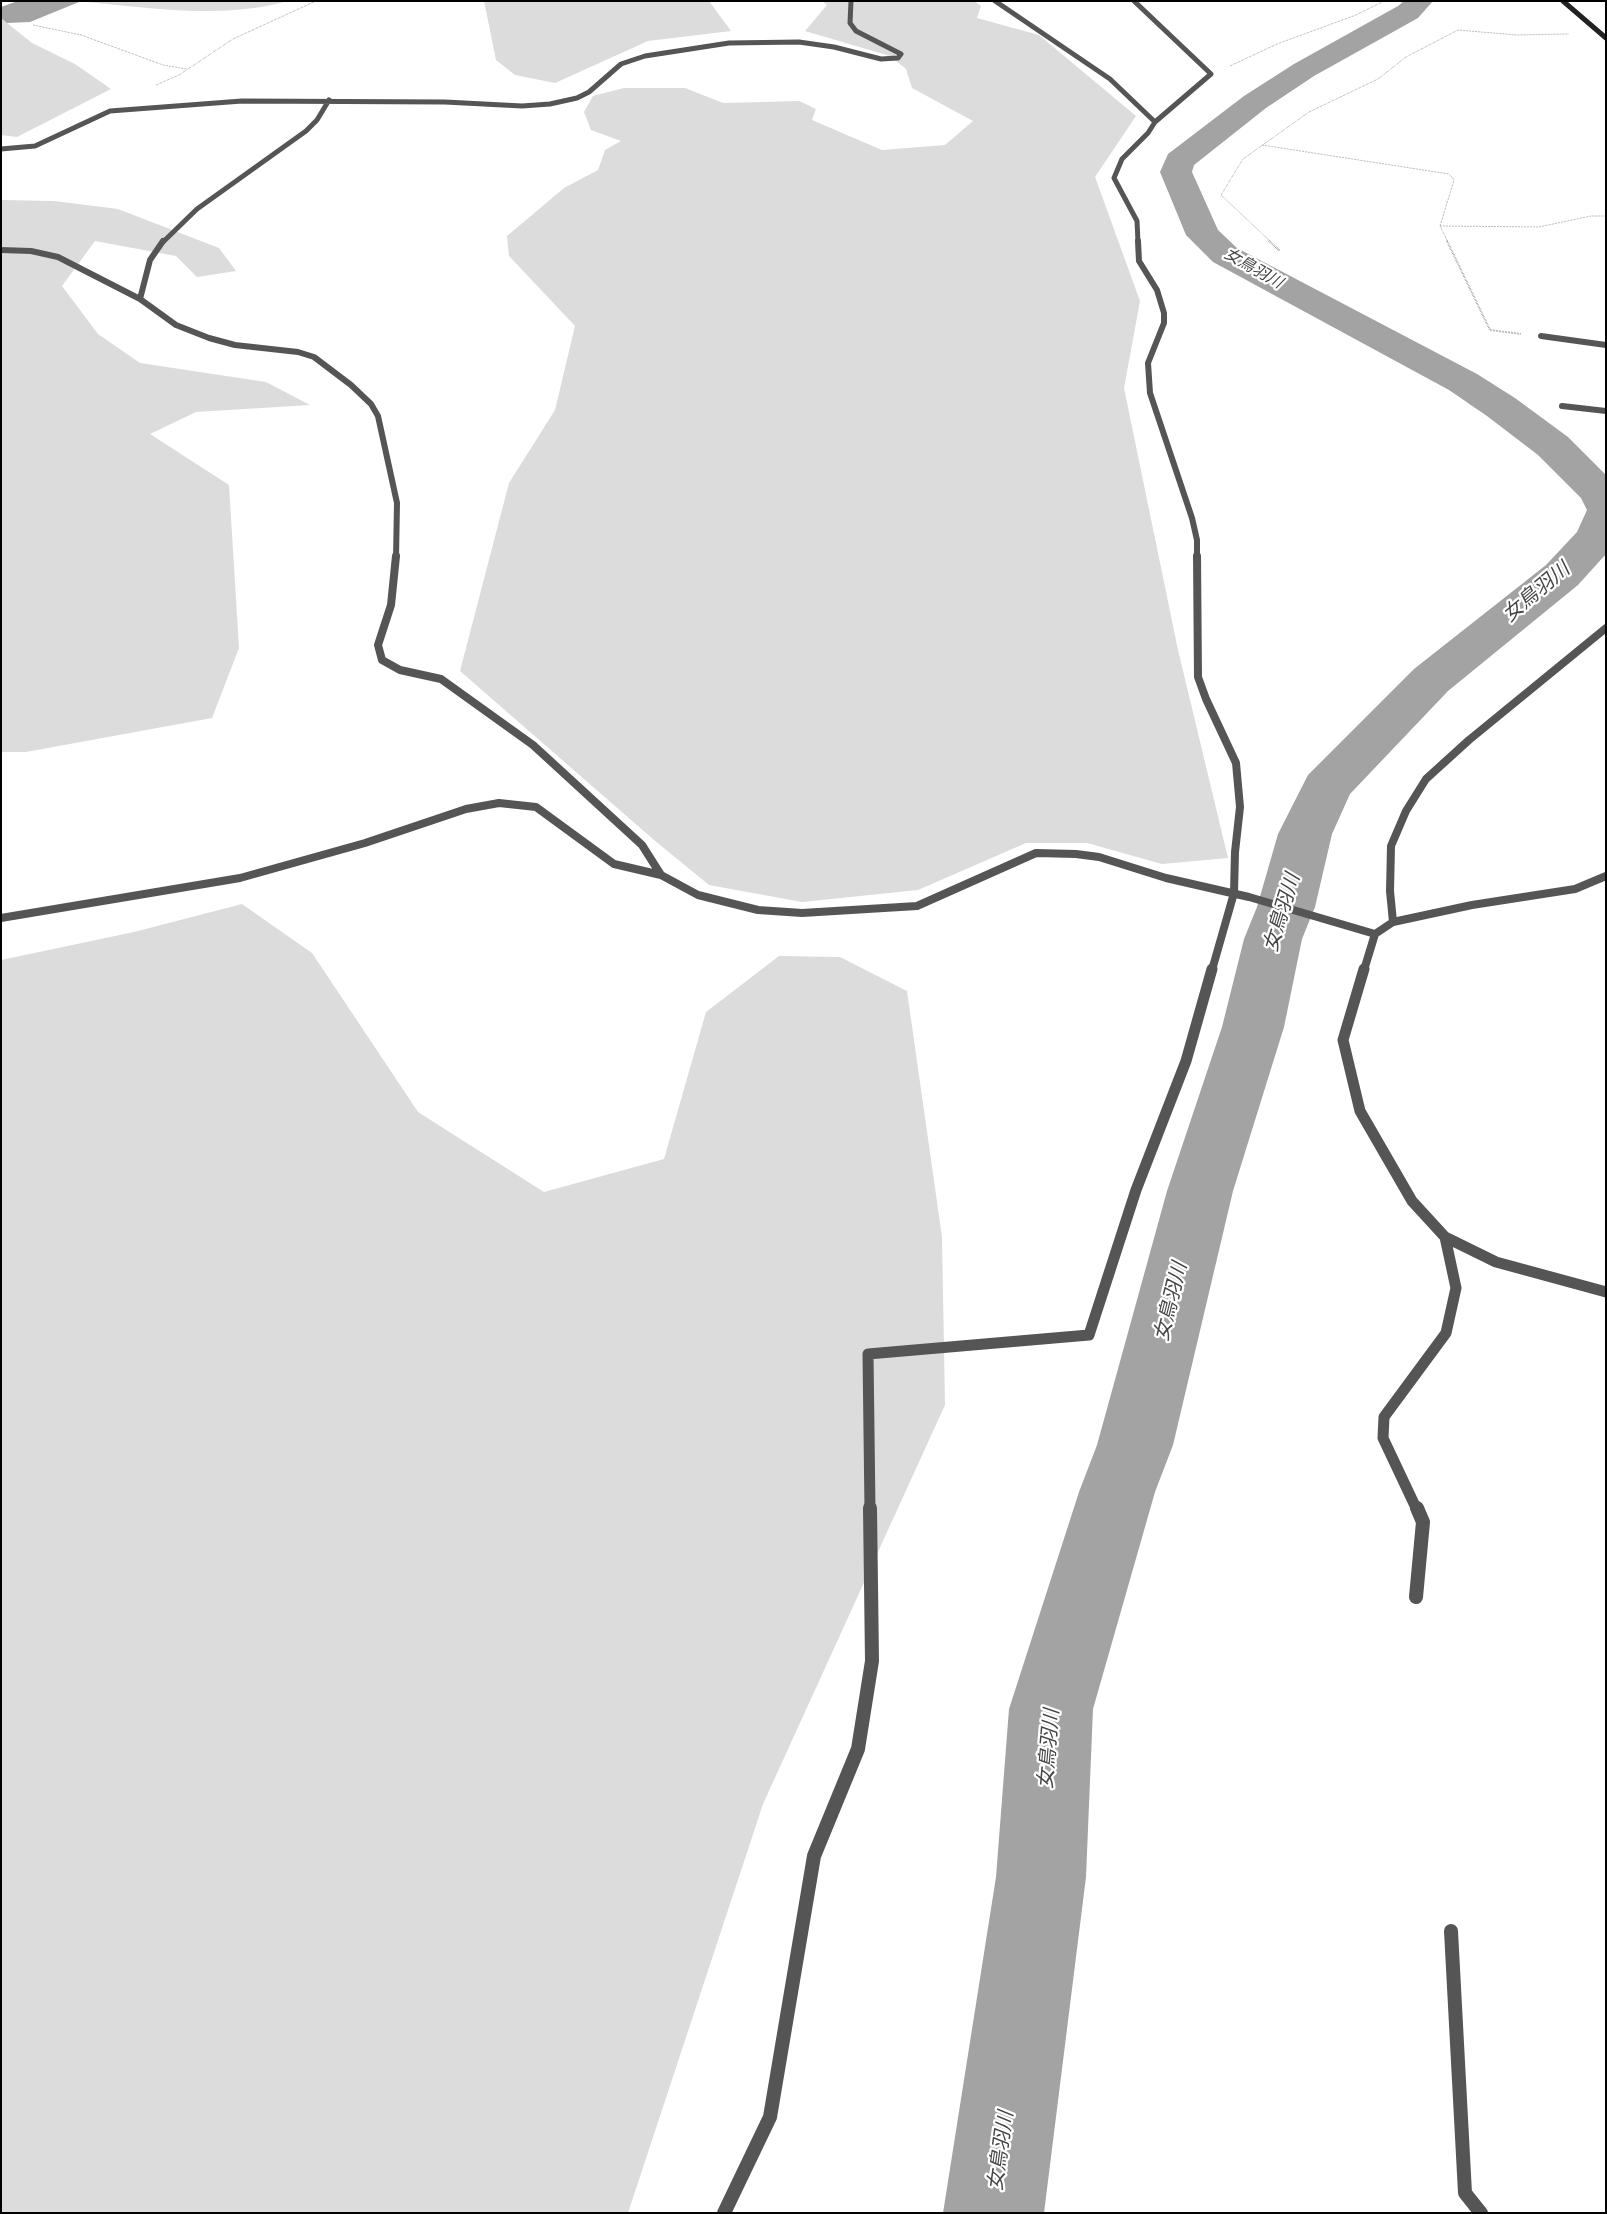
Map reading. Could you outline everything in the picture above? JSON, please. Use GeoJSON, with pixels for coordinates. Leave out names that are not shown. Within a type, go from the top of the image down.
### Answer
{"type":"FeatureCollection","features":[{"type":"Feature","properties":{"kind":"main road"},"geometry":{"type":"LineString","coordinates":[[1562,1],[1606,38]]}},
{"type":"Feature","properties":{"kind":"street"},"geometry":{"type":"LineString","coordinates":[[1,149],[35,146],[110,112],[242,102],[329,100],[380,103],[446,102],[522,106],[550,104],[577,98],[589,92],[622,64],[645,56],[729,43],[800,42],[834,47],[881,59],[898,58],[901,54],[856,31],[850,23],[851,1]]}},
{"type":"Feature","properties":{"kind":"street"},"geometry":{"type":"LineString","coordinates":[[995,1],[1041,30],[1110,79],[1155,122]]}},
{"type":"Feature","properties":{"kind":"street"},"geometry":{"type":"LineString","coordinates":[[724,2213],[770,2117],[814,1856],[858,1749],[872,1661],[868,1354],[1089,1335],[1136,1190],[1186,1061],[1234,893],[1235,852],[1240,807],[1236,763],[1206,699],[1198,677],[1197,540],[1192,518],[1150,393],[1148,379],[1148,363],[1164,323],[1164,313],[1157,290],[1139,262],[1137,221],[1114,178],[1122,159],[1148,133],[1155,122],[1211,74],[1134,1]]}},
{"type":"Feature","properties":{"kind":"street"},"geometry":{"type":"LineString","coordinates":[[140,299],[145,289],[152,257],[177,228],[212,195],[254,170],[307,130],[329,100]]}},
{"type":"Feature","properties":{"kind":"street"},"geometry":{"type":"LineString","coordinates":[[1,250],[31,251],[58,257],[140,299],[176,325],[209,338],[235,345],[298,352],[314,357],[339,375],[371,404],[378,416],[397,503],[397,544],[391,605],[378,644],[382,660],[400,670],[441,679],[533,745],[642,845],[661,875]]}},
{"type":"Feature","properties":{"kind":"street"},"geometry":{"type":"LineString","coordinates":[[1541,336],[1606,345]]}},
{"type":"Feature","properties":{"kind":"street"},"geometry":{"type":"LineString","coordinates":[[1562,406],[1606,411]]}},
{"type":"Feature","properties":{"kind":"street"},"geometry":{"type":"LineString","coordinates":[[1393,922],[1390,891],[1391,846],[1406,811],[1426,780],[1469,740],[1606,628]]}},
{"type":"Feature","properties":{"kind":"street"},"geometry":{"type":"LineString","coordinates":[[1,918],[240,878],[365,843],[466,809],[499,804],[536,808],[614,864],[661,875],[698,894],[758,910],[802,913],[917,906],[1036,853],[1076,854],[1099,858],[1166,878],[1249,897],[1370,932],[1393,922],[1472,905],[1574,889],[1606,876]]}},
{"type":"Feature","properties":{"kind":"street"},"geometry":{"type":"LineString","coordinates":[[1370,932],[1343,1040],[1360,1111],[1412,1201],[1445,1237],[1496,1262],[1606,1292]]}},
{"type":"Feature","properties":{"kind":"street"},"geometry":{"type":"LineString","coordinates":[[1416,1596],[1423,1522],[1383,1438],[1384,1417],[1446,1333],[1456,1288],[1445,1237]]}},
{"type":"Feature","properties":{"kind":"street"},"geometry":{"type":"LineString","coordinates":[[1451,1931],[1465,2193],[1481,2213]]}},
{"type":"Feature","properties":{"kind":"path"},"geometry":{"type":"LineString","coordinates":[[153,86],[179,75],[233,39],[316,1]]}},
{"type":"Feature","properties":{"kind":"path"},"geometry":{"type":"LineString","coordinates":[[1211,74],[1277,44],[1356,15],[1384,1]]}},
{"type":"Feature","properties":{"kind":"path"},"geometry":{"type":"LineString","coordinates":[[33,24],[81,34],[163,66],[187,69]]}},
{"type":"Feature","properties":{"kind":"path"},"geometry":{"type":"LineString","coordinates":[[1280,251],[1221,195],[1243,159],[1262,144],[1309,112],[1378,79],[1406,57],[1458,30],[1487,34],[1540,35],[1600,32]]}},
{"type":"Feature","properties":{"kind":"path"},"geometry":{"type":"LineString","coordinates":[[1262,144],[1449,174],[1454,180],[1440,226],[1490,330],[1541,336]]}},
{"type":"Feature","properties":{"kind":"path"},"geometry":{"type":"LineString","coordinates":[[1440,226],[1538,227],[1591,216],[1606,216]]}},
{"type":"Feature","properties":{"kind":"shaded area"},"geometry":{"type":"Polygon","coordinates":[[[18,1],[79,2],[30,22],[7,23],[1,18],[1,7],[18,1]]]}},
{"type":"Feature","properties":{"kind":"shaded area"},"geometry":{"type":"Polygon","coordinates":[[[75,1],[288,1],[262,7],[209,11],[155,9],[75,1]]]}},
{"type":"Feature","properties":{"kind":"shaded area"},"geometry":{"type":"Polygon","coordinates":[[[484,1],[709,1],[731,31],[648,41],[555,83],[515,75],[496,60],[484,1]]]}},
{"type":"Feature","properties":{"kind":"shaded area"},"geometry":{"type":"Polygon","coordinates":[[[822,1],[974,1],[981,6],[977,18],[1039,35],[1136,116],[1095,177],[1140,301],[1124,388],[1178,650],[1228,858],[1162,864],[1087,843],[1026,843],[918,890],[802,902],[709,885],[654,840],[460,671],[509,483],[555,410],[575,326],[509,256],[507,236],[564,188],[598,170],[605,150],[621,141],[591,130],[584,112],[593,96],[624,88],[685,88],[723,103],[799,101],[816,109],[812,120],[882,150],[945,145],[973,121],[912,88],[906,69],[890,56],[805,31],[827,5],[822,1]]]}},
{"type":"Feature","properties":{"kind":"shaded area"},"geometry":{"type":"Polygon","coordinates":[[[1,18],[32,43],[75,64],[111,89],[17,137],[1,135],[1,18]]]}},
{"type":"Feature","properties":{"kind":"shaded area"},"geometry":{"type":"Polygon","coordinates":[[[1,200],[54,201],[118,209],[219,248],[236,271],[197,277],[176,256],[95,241],[62,286],[98,334],[140,363],[266,382],[310,405],[196,412],[150,434],[229,485],[239,648],[212,718],[26,752],[1,752],[1,200]]]}},
{"type":"Feature","properties":{"kind":"shaded area"},"geometry":{"type":"Polygon","coordinates":[[[242,904],[312,953],[418,1112],[544,1192],[664,1159],[706,1012],[779,956],[840,957],[907,991],[942,1237],[945,1405],[763,1804],[628,2213],[1,2213],[1,960],[134,932],[242,904]]]}},
{"type":"Feature","properties":{"kind":"waterway","name":"女鳥羽川"},"geometry":{"type":"LineString","coordinates":[[1420,1],[1408,12],[1304,70],[1255,102],[1179,161],[1176,172],[1203,235],[1225,255],[1463,382],[1501,407],[1553,446],[1600,493],[1606,506]]}},
{"type":"Feature","properties":{"kind":"waterway","name":"女鳥羽川"},"geometry":{"type":"LineString","coordinates":[[993,2213],[1041,1877],[1051,1709],[1117,1492],[1135,1445],[1200,1191],[1253,1027],[1273,939],[1286,907],[1305,834],[1327,787],[1431,680],[1562,575],[1598,536],[1606,514]]}}]}
